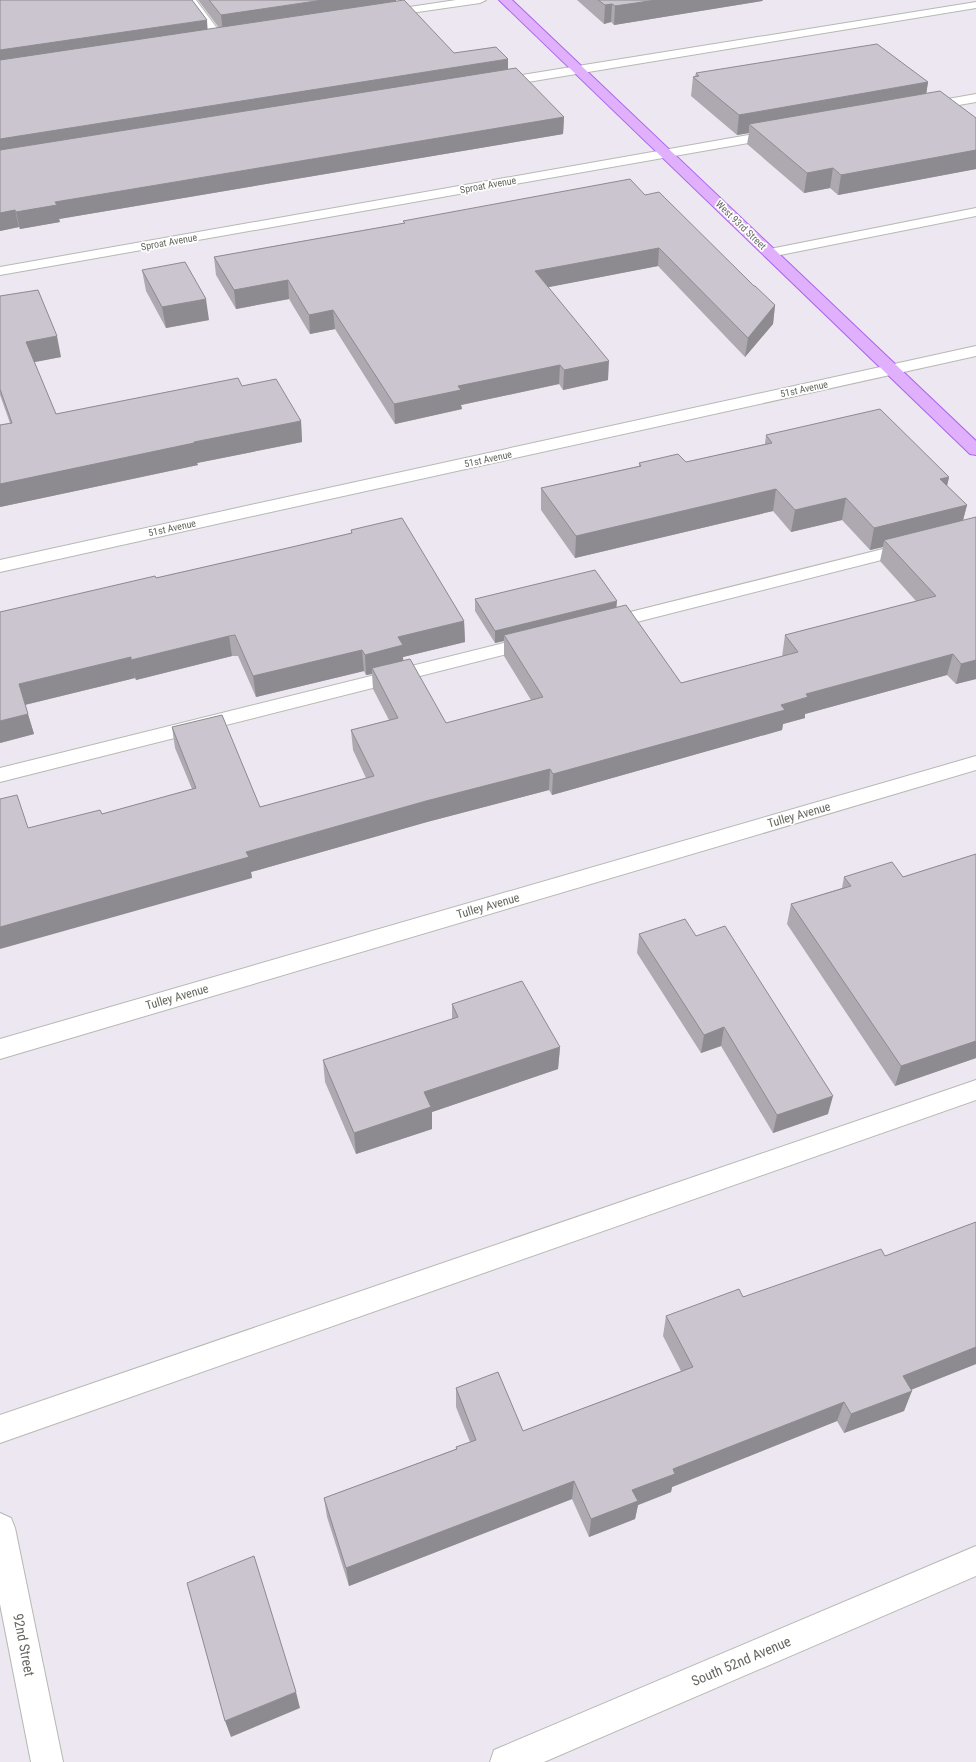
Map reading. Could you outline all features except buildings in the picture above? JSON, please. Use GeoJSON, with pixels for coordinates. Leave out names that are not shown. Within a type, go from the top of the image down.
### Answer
{"type":"FeatureCollection","features":[{"type":"Feature","properties":{"kind":"main road","name":"West 93rd Street"},"geometry":{"type":"LineString","coordinates":[[505,0],[976,450]]}},
{"type":"Feature","properties":{"kind":"street"},"geometry":{"type":"LineString","coordinates":[[190,0],[219,39]]}},
{"type":"Feature","properties":{"kind":"street"},"geometry":{"type":"LineString","coordinates":[[374,16],[480,0]]}},
{"type":"Feature","properties":{"kind":"street"},"geometry":{"type":"LineString","coordinates":[[484,85],[976,4]]}},
{"type":"Feature","properties":{"kind":"street"},"geometry":{"type":"LineString","coordinates":[[203,41],[234,37]]}},
{"type":"Feature","properties":{"kind":"street"},"geometry":{"type":"LineString","coordinates":[[913,110],[976,98]]}},
{"type":"Feature","properties":{"kind":"street","name":"Sproat Avenue"},"geometry":{"type":"LineString","coordinates":[[0,272],[788,132]]}},
{"type":"Feature","properties":{"kind":"street"},"geometry":{"type":"LineString","coordinates":[[770,253],[976,212]]}},
{"type":"Feature","properties":{"kind":"street","name":"51st Avenue"},"geometry":{"type":"LineString","coordinates":[[0,566],[976,351]]}},
{"type":"Feature","properties":{"kind":"street"},"geometry":{"type":"LineString","coordinates":[[588,628],[932,541]]}},
{"type":"Feature","properties":{"kind":"street"},"geometry":{"type":"LineString","coordinates":[[0,775],[550,637]]}},
{"type":"Feature","properties":{"kind":"street","name":"Tulley Avenue"},"geometry":{"type":"LineString","coordinates":[[0,1049],[976,763]]}},
{"type":"Feature","properties":{"kind":"street"},"geometry":{"type":"LineString","coordinates":[[0,1429],[976,1090]]}},
{"type":"Feature","properties":{"kind":"street","name":"92nd Street"},"geometry":{"type":"LineString","coordinates":[[0,1528],[48,1762]]}},
{"type":"Feature","properties":{"kind":"street","name":"South 52nd Avenue"},"geometry":{"type":"LineString","coordinates":[[516,1760],[976,1561]]}}]}
